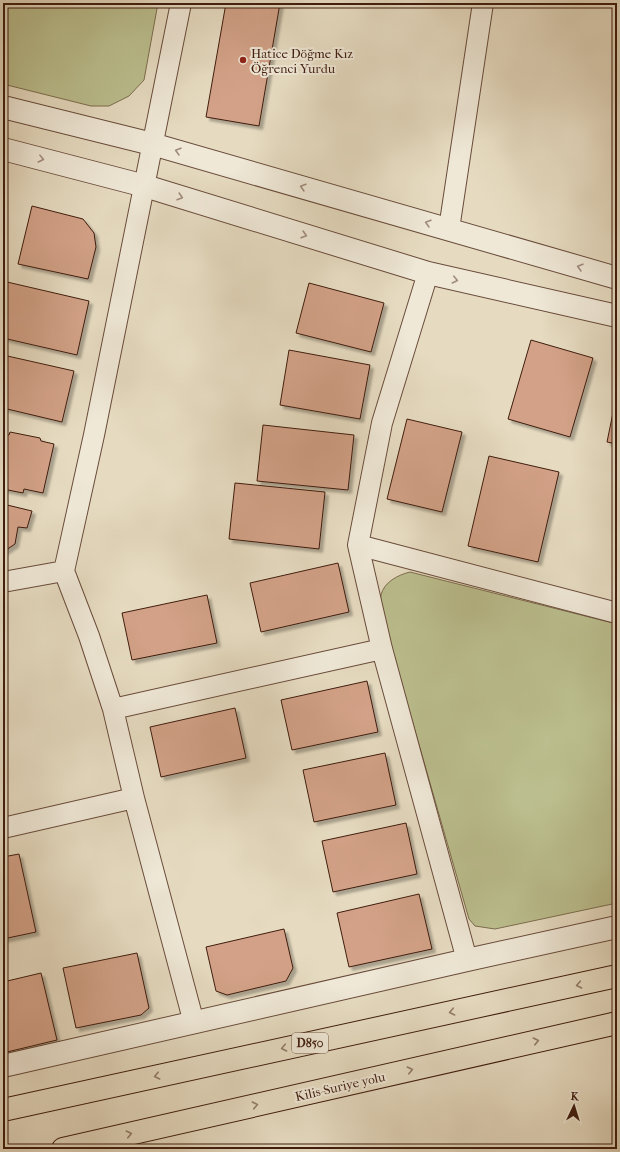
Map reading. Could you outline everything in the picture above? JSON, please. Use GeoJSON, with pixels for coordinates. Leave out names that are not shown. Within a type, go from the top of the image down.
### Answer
{"type":"FeatureCollection","features":[{"type":"Feature","properties":{"kind":"highway","name":"D850"},"geometry":{"type":"LineString","coordinates":[[3,1110],[617,976]]}},
{"type":"Feature","properties":{"kind":"highway","name":"Kilis-Suriye yolu"},"geometry":{"type":"LineString","coordinates":[[63,1149],[617,1023]]}},
{"type":"Feature","properties":{"kind":"street"},"geometry":{"type":"LineString","coordinates":[[181,3],[81,499],[64,571],[113,708],[134,798],[194,1023]]}},
{"type":"Feature","properties":{"kind":"street"},"geometry":{"type":"LineString","coordinates":[[449,229],[483,3]]}},
{"type":"Feature","properties":{"kind":"street"},"geometry":{"type":"LineString","coordinates":[[3,107],[152,144],[617,278]]}},
{"type":"Feature","properties":{"kind":"street"},"geometry":{"type":"LineString","coordinates":[[3,149],[144,186],[428,273],[617,316]]}},
{"type":"Feature","properties":{"kind":"street"},"geometry":{"type":"LineString","coordinates":[[428,273],[382,423],[358,545],[382,649],[467,960]]}},
{"type":"Feature","properties":{"kind":"street"},"geometry":{"type":"LineString","coordinates":[[358,545],[617,612]]}},
{"type":"Feature","properties":{"kind":"street"},"geometry":{"type":"LineString","coordinates":[[3,582],[64,571]]}},
{"type":"Feature","properties":{"kind":"street"},"geometry":{"type":"LineString","coordinates":[[113,708],[382,649]]}},
{"type":"Feature","properties":{"kind":"street"},"geometry":{"type":"LineString","coordinates":[[3,828],[134,798]]}},
{"type":"Feature","properties":{"kind":"street"},"geometry":{"type":"LineString","coordinates":[[3,1066],[617,927]]}},
{"type":"Feature","properties":{"kind":"green space"},"geometry":{"type":"Polygon","coordinates":[[[3,3],[158,3],[144,80],[129,96],[109,106],[91,106],[3,84],[3,3]]]}},
{"type":"Feature","properties":{"kind":"green space"},"geometry":{"type":"Polygon","coordinates":[[[410,572],[617,624],[617,903],[495,929],[475,926],[469,919],[381,612],[381,595],[385,586],[396,577],[410,572]]]}},
{"type":"Feature","properties":{"kind":"building","name":"Hatice Döğme Kız Öğrenci Yurdu"},"geometry":{"type":"Polygon","coordinates":[[[226,3],[280,3],[259,126],[206,117],[226,3]]]}},
{"type":"Feature","properties":{"kind":"building"},"geometry":{"type":"Polygon","coordinates":[[[32,206],[83,219],[94,233],[96,247],[88,279],[18,264],[32,206]]]}},
{"type":"Feature","properties":{"kind":"building"},"geometry":{"type":"Polygon","coordinates":[[[7,282],[89,301],[77,355],[3,338],[3,299],[7,282]]]}},
{"type":"Feature","properties":{"kind":"building"},"geometry":{"type":"Polygon","coordinates":[[[309,283],[384,303],[371,352],[296,333],[309,283]]]}},
{"type":"Feature","properties":{"kind":"building"},"geometry":{"type":"Polygon","coordinates":[[[531,340],[593,358],[570,437],[508,419],[531,340]]]}},
{"type":"Feature","properties":{"kind":"building"},"geometry":{"type":"Polygon","coordinates":[[[289,350],[370,365],[360,419],[280,405],[289,350]]]}},
{"type":"Feature","properties":{"kind":"building"},"geometry":{"type":"Polygon","coordinates":[[[3,355],[74,371],[62,422],[3,408],[3,355]]]}},
{"type":"Feature","properties":{"kind":"building"},"geometry":{"type":"Polygon","coordinates":[[[617,393],[617,444],[607,442],[617,393]]]}},
{"type":"Feature","properties":{"kind":"building"},"geometry":{"type":"Polygon","coordinates":[[[407,419],[462,432],[442,512],[387,499],[407,419]]]}},
{"type":"Feature","properties":{"kind":"building"},"geometry":{"type":"Polygon","coordinates":[[[263,425],[354,435],[348,490],[257,481],[263,425]]]}},
{"type":"Feature","properties":{"kind":"building"},"geometry":{"type":"Polygon","coordinates":[[[10,432],[40,438],[41,441],[54,444],[43,493],[24,489],[23,493],[3,489],[3,434],[9,435],[10,432]]]}},
{"type":"Feature","properties":{"kind":"building"},"geometry":{"type":"Polygon","coordinates":[[[489,456],[559,472],[538,562],[468,546],[489,456]]]}},
{"type":"Feature","properties":{"kind":"building"},"geometry":{"type":"Polygon","coordinates":[[[235,483],[325,492],[319,549],[229,539],[235,483]]]}},
{"type":"Feature","properties":{"kind":"building"},"geometry":{"type":"Polygon","coordinates":[[[3,504],[32,511],[27,528],[18,527],[15,544],[3,552],[3,504]]]}},
{"type":"Feature","properties":{"kind":"building"},"geometry":{"type":"Polygon","coordinates":[[[338,563],[349,612],[261,632],[250,583],[338,563]]]}},
{"type":"Feature","properties":{"kind":"building"},"geometry":{"type":"Polygon","coordinates":[[[207,595],[217,643],[132,660],[122,613],[207,595]]]}},
{"type":"Feature","properties":{"kind":"building"},"geometry":{"type":"Polygon","coordinates":[[[367,681],[378,732],[292,750],[281,700],[367,681]]]}},
{"type":"Feature","properties":{"kind":"building"},"geometry":{"type":"Polygon","coordinates":[[[235,708],[246,758],[161,777],[150,727],[235,708]]]}},
{"type":"Feature","properties":{"kind":"building"},"geometry":{"type":"Polygon","coordinates":[[[385,753],[396,805],[314,822],[303,770],[385,753]]]}},
{"type":"Feature","properties":{"kind":"building"},"geometry":{"type":"Polygon","coordinates":[[[406,823],[417,874],[333,892],[322,841],[406,823]]]}},
{"type":"Feature","properties":{"kind":"building"},"geometry":{"type":"Polygon","coordinates":[[[19,854],[36,932],[3,939],[3,857],[19,854]]]}},
{"type":"Feature","properties":{"kind":"building"},"geometry":{"type":"Polygon","coordinates":[[[419,894],[432,949],[349,967],[337,913],[419,894]]]}},
{"type":"Feature","properties":{"kind":"building"},"geometry":{"type":"Polygon","coordinates":[[[284,929],[293,968],[286,981],[227,995],[216,991],[206,947],[284,929]]]}},
{"type":"Feature","properties":{"kind":"building"},"geometry":{"type":"Polygon","coordinates":[[[137,953],[149,1008],[141,1015],[76,1028],[63,968],[137,953]]]}},
{"type":"Feature","properties":{"kind":"building"},"geometry":{"type":"Polygon","coordinates":[[[41,973],[57,1040],[3,1053],[3,982],[41,973]]]}},
{"type":"Feature","properties":{"kind":"place","name":"Hatice Döğme Kız Öğrenci Yurdu"},"geometry":{"type":"Point","coordinates":[243,60]}}]}
